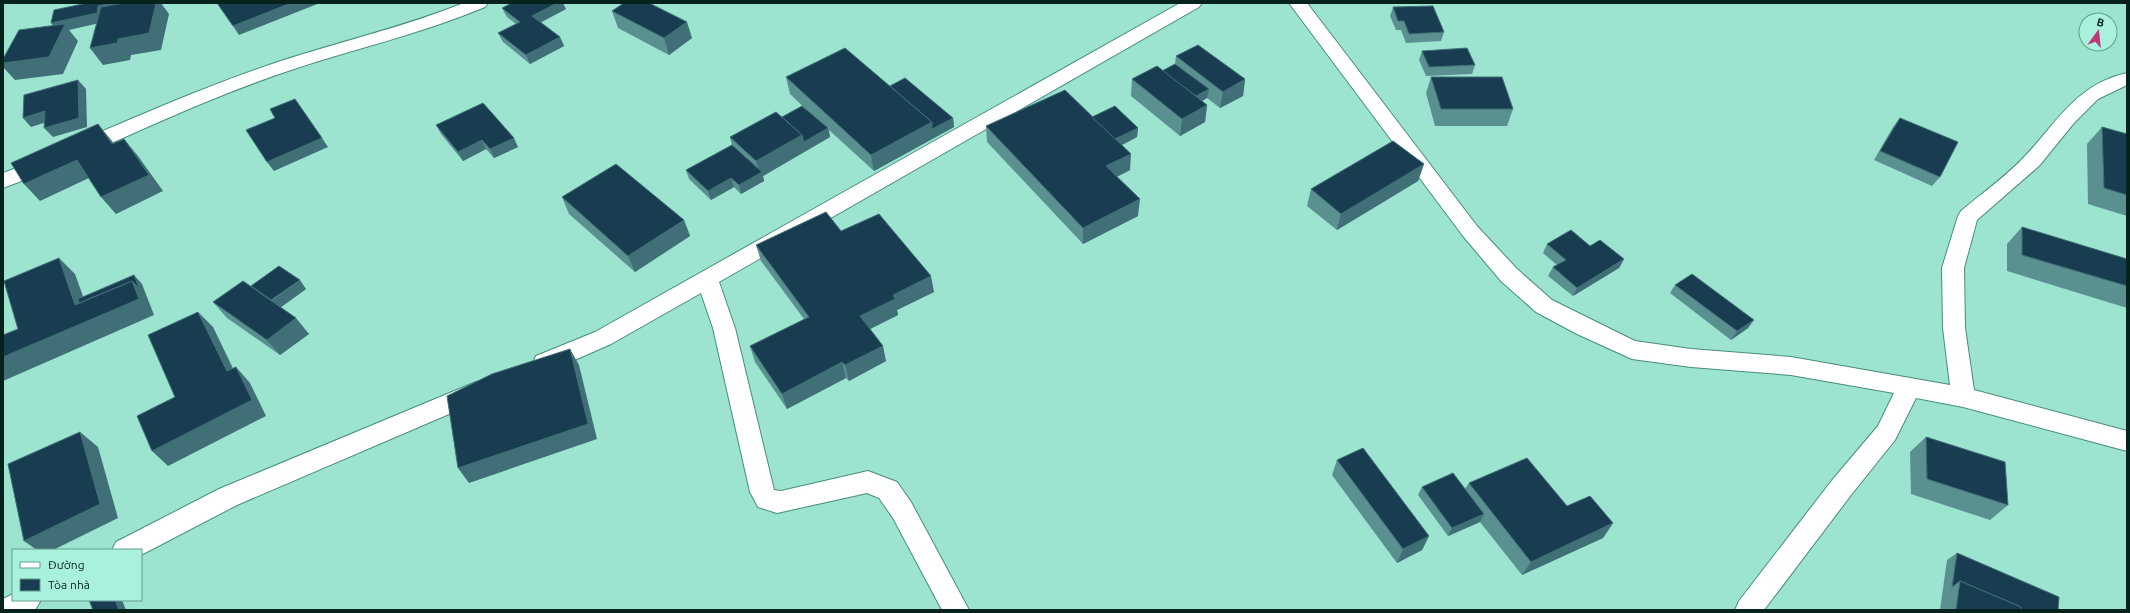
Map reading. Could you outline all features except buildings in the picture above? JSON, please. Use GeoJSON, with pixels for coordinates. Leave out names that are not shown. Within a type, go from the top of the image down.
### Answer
{"type":"FeatureCollection","features":[{"type":"Feature","properties":{"kind":"street"},"geometry":{"type":"LineString","coordinates":[[3,181],[260,74],[345,47],[411,30],[479,3]]}},
{"type":"Feature","properties":{"kind":"street"},"geometry":{"type":"LineString","coordinates":[[522,373],[603,338],[1193,3]]}},
{"type":"Feature","properties":{"kind":"street"},"geometry":{"type":"LineString","coordinates":[[1298,3],[1470,231],[1509,275],[1544,306],[1585,328],[1632,350],[1691,358],[1792,366],[1910,387],[1963,397],[2127,441]]}},
{"type":"Feature","properties":{"kind":"street"},"geometry":{"type":"LineString","coordinates":[[1963,397],[1954,328],[1952,268],[1968,216],[2032,161],[2068,118],[2091,95],[2127,79]]}},
{"type":"Feature","properties":{"kind":"street"},"geometry":{"type":"LineString","coordinates":[[707,278],[724,328],[740,403],[765,499],[772,503],[781,502],[868,482],[888,490],[902,510],[956,610]]}},
{"type":"Feature","properties":{"kind":"street"},"geometry":{"type":"LineString","coordinates":[[127,549],[228,497],[493,385]]}},
{"type":"Feature","properties":{"kind":"street"},"geometry":{"type":"LineString","coordinates":[[1748,610],[1842,487],[1887,433],[1910,387]]}},
{"type":"Feature","properties":{"kind":"street"},"geometry":{"type":"LineString","coordinates":[[8,610],[26,601]]}}]}
